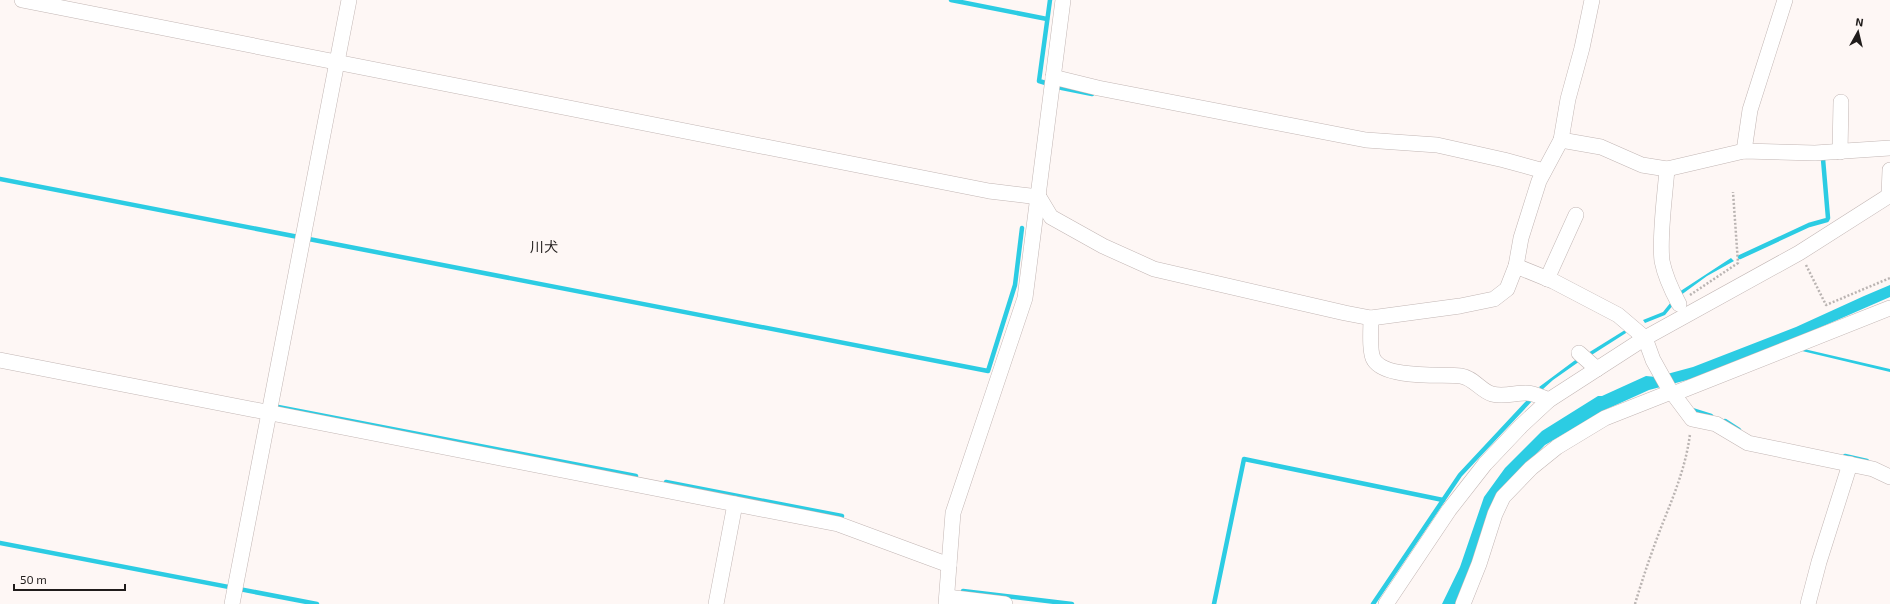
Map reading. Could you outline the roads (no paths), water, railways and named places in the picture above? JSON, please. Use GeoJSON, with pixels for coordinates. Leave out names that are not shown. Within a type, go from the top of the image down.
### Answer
{"type":"FeatureCollection","features":[{"type":"Feature","properties":{"kind":"street"},"geometry":{"type":"LineString","coordinates":[[22,0],[989,191],[1039,197]]}},
{"type":"Feature","properties":{"kind":"street"},"geometry":{"type":"LineString","coordinates":[[232,604],[349,0]]}},
{"type":"Feature","properties":{"kind":"street"},"geometry":{"type":"LineString","coordinates":[[1005,604],[946,600],[953,513],[1025,298],[1063,0]]}},
{"type":"Feature","properties":{"kind":"street"},"geometry":{"type":"LineString","coordinates":[[1039,197],[1051,217],[1103,246],[1154,269],[1371,318],[1460,306],[1494,299],[1507,289],[1516,266],[1522,238],[1539,181],[1561,140],[1568,99],[1582,48],[1592,0]]}},
{"type":"Feature","properties":{"kind":"street"},"geometry":{"type":"LineString","coordinates":[[1744,151],[1750,110],[1785,0]]}},
{"type":"Feature","properties":{"kind":"street"},"geometry":{"type":"LineString","coordinates":[[1053,77],[1098,88],[1366,140],[1437,145],[1504,160],[1544,171]]}},
{"type":"Feature","properties":{"kind":"street"},"geometry":{"type":"LineString","coordinates":[[1840,152],[1841,102]]}},
{"type":"Feature","properties":{"kind":"street"},"geometry":{"type":"LineString","coordinates":[[1561,140],[1601,147],[1642,164],[1667,169],[1744,151],[1815,153],[1890,148]]}},
{"type":"Feature","properties":{"kind":"street"},"geometry":{"type":"LineString","coordinates":[[1667,169],[1662,262],[1668,282],[1679,304]]}},
{"type":"Feature","properties":{"kind":"street"},"geometry":{"type":"LineString","coordinates":[[1386,604],[1449,510],[1485,464],[1520,426],[1549,400],[1645,338],[1799,253],[1890,195],[1890,170]]}},
{"type":"Feature","properties":{"kind":"street"},"geometry":{"type":"LineString","coordinates":[[1547,279],[1576,215]]}},
{"type":"Feature","properties":{"kind":"street"},"geometry":{"type":"LineString","coordinates":[[1516,266],[1547,279],[1618,315],[1645,338],[1658,368],[1671,391],[1692,419],[1716,424],[1748,443],[1873,469],[1890,477]]}},
{"type":"Feature","properties":{"kind":"street"},"geometry":{"type":"LineString","coordinates":[[1463,604],[1479,564],[1495,514],[1503,497],[1531,468],[1557,447],[1605,418],[1671,391],[1890,308]]}},
{"type":"Feature","properties":{"kind":"street"},"geometry":{"type":"LineString","coordinates":[[1371,318],[1373,359],[1380,367],[1398,372],[1432,376],[1461,376],[1471,379],[1491,394],[1503,395],[1526,393],[1549,400]]}},
{"type":"Feature","properties":{"kind":"street"},"geometry":{"type":"LineString","coordinates":[[1579,353],[1597,368]]}},
{"type":"Feature","properties":{"kind":"street"},"geometry":{"type":"LineString","coordinates":[[0,360],[838,524],[949,565]]}},
{"type":"Feature","properties":{"kind":"street"},"geometry":{"type":"LineString","coordinates":[[1808,604],[1819,562],[1850,464]]}},
{"type":"Feature","properties":{"kind":"street"},"geometry":{"type":"LineString","coordinates":[[716,604],[735,504]]}},
{"type":"Feature","properties":{"kind":"water"},"geometry":{"type":"Polygon","coordinates":[[[1731,258],[1734,261],[1707,276],[1681,295],[1679,292],[1731,258]]]}},
{"type":"Feature","properties":{"kind":"water"},"geometry":{"type":"Polygon","coordinates":[[[1890,285],[1890,297],[1796,338],[1691,379],[1649,390],[1607,409],[1545,445],[1505,486],[1467,580],[1455,604],[1442,604],[1460,567],[1484,497],[1505,468],[1542,431],[1598,396],[1602,396],[1646,376],[1656,377],[1693,367],[1796,327],[1890,285]]]}},
{"type":"Feature","properties":{"kind":"water"},"geometry":{"type":"Polygon","coordinates":[[[1671,302],[1674,304],[1665,315],[1645,323],[1643,320],[1663,312],[1671,302]]]}},
{"type":"Feature","properties":{"kind":"water"},"geometry":{"type":"Polygon","coordinates":[[[1625,330],[1626,333],[1590,356],[1588,353],[1625,330]]]}},
{"type":"Feature","properties":{"kind":"water"},"geometry":{"type":"Polygon","coordinates":[[[1804,349],[1890,369],[1890,372],[1802,351],[1804,349]]]}},
{"type":"Feature","properties":{"kind":"water"},"geometry":{"type":"Polygon","coordinates":[[[1578,358],[1580,361],[1553,380],[1542,390],[1539,387],[1578,358]]]}},
{"type":"Feature","properties":{"kind":"waterway"},"geometry":{"type":"LineString","coordinates":[[951,0],[1047,19]]}},
{"type":"Feature","properties":{"kind":"waterway"},"geometry":{"type":"LineString","coordinates":[[1050,0],[1039,81],[1062,88],[1092,94]]}},
{"type":"Feature","properties":{"kind":"waterway"},"geometry":{"type":"LineString","coordinates":[[1740,257],[1809,225],[1827,220],[1823,159]]}},
{"type":"Feature","properties":{"kind":"waterway"},"geometry":{"type":"LineString","coordinates":[[0,179],[988,371],[1015,285],[1022,228]]}},
{"type":"Feature","properties":{"kind":"waterway"},"geometry":{"type":"LineString","coordinates":[[1373,604],[1460,475],[1531,399]]}},
{"type":"Feature","properties":{"kind":"waterway"},"geometry":{"type":"LineString","coordinates":[[273,406],[636,476]]}},
{"type":"Feature","properties":{"kind":"waterway"},"geometry":{"type":"LineString","coordinates":[[1692,410],[1711,416]]}},
{"type":"Feature","properties":{"kind":"waterway"},"geometry":{"type":"LineString","coordinates":[[1725,421],[1739,430]]}},
{"type":"Feature","properties":{"kind":"waterway"},"geometry":{"type":"LineString","coordinates":[[1845,456],[1867,461]]}},
{"type":"Feature","properties":{"kind":"waterway"},"geometry":{"type":"LineString","coordinates":[[1214,604],[1244,459],[1443,500]]}},
{"type":"Feature","properties":{"kind":"waterway"},"geometry":{"type":"LineString","coordinates":[[666,482],[842,516]]}},
{"type":"Feature","properties":{"kind":"waterway"},"geometry":{"type":"LineString","coordinates":[[0,543],[317,604]]}},
{"type":"Feature","properties":{"kind":"waterway"},"geometry":{"type":"LineString","coordinates":[[963,591],[1072,604]]}},
{"type":"Feature","properties":{"kind":"district","name":"川犬"},"geometry":{"type":"Point","coordinates":[544,246]}}]}
